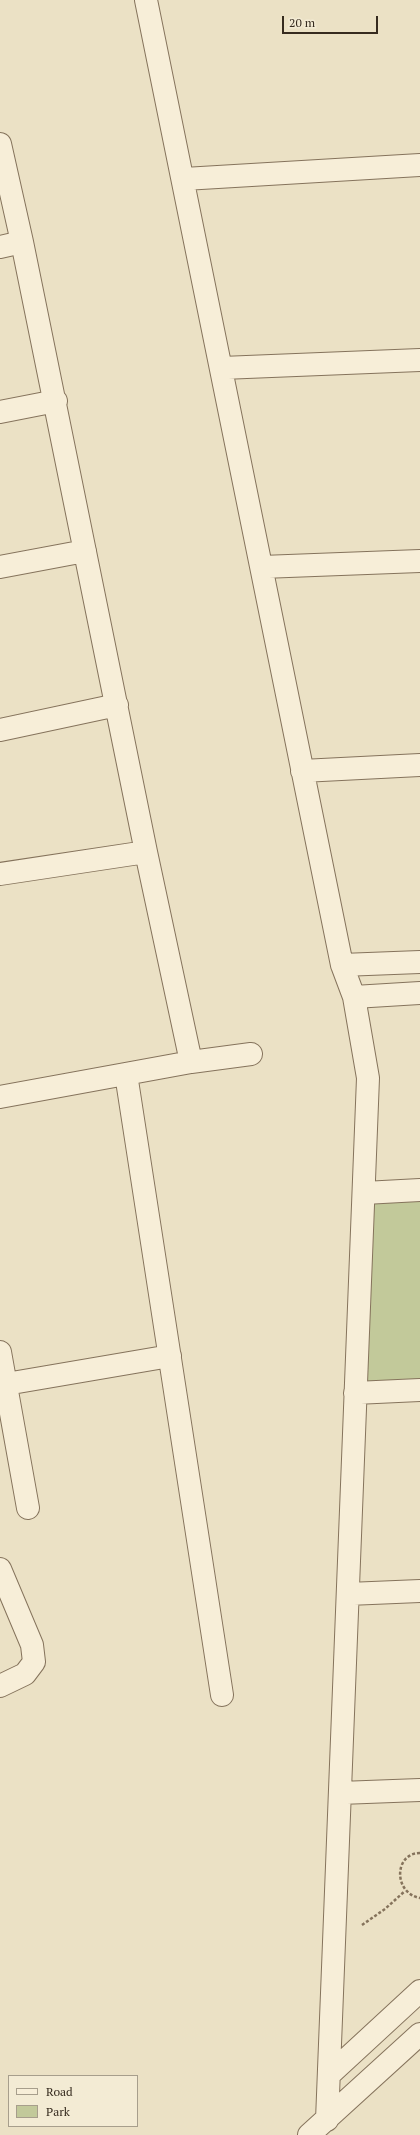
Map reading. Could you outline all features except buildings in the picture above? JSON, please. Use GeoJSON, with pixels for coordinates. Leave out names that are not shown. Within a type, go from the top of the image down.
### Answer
{"type":"FeatureCollection","features":[{"type":"Feature","properties":{"kind":"street"},"geometry":{"type":"LineString","coordinates":[[146,0],[184,179],[302,771],[342,965],[354,997],[368,1078],[326,2120]]}},
{"type":"Feature","properties":{"kind":"street"},"geometry":{"type":"LineString","coordinates":[[0,144],[56,401],[146,852],[191,1062]]}},
{"type":"Feature","properties":{"kind":"street"},"geometry":{"type":"LineString","coordinates":[[184,179],[420,164]]}},
{"type":"Feature","properties":{"kind":"street"},"geometry":{"type":"LineString","coordinates":[[0,247],[22,242]]}},
{"type":"Feature","properties":{"kind":"street"},"geometry":{"type":"LineString","coordinates":[[222,368],[420,360]]}},
{"type":"Feature","properties":{"kind":"street"},"geometry":{"type":"LineString","coordinates":[[0,412],[56,401]]}},
{"type":"Feature","properties":{"kind":"street"},"geometry":{"type":"LineString","coordinates":[[0,567],[85,551]]}},
{"type":"Feature","properties":{"kind":"street"},"geometry":{"type":"LineString","coordinates":[[262,567],[420,561]]}},
{"type":"Feature","properties":{"kind":"street"},"geometry":{"type":"LineString","coordinates":[[0,730],[116,705]]}},
{"type":"Feature","properties":{"kind":"street"},"geometry":{"type":"LineString","coordinates":[[302,771],[420,765]]}},
{"type":"Feature","properties":{"kind":"street"},"geometry":{"type":"LineString","coordinates":[[0,874],[146,852]]}},
{"type":"Feature","properties":{"kind":"street"},"geometry":{"type":"LineString","coordinates":[[342,965],[420,962]]}},
{"type":"Feature","properties":{"kind":"street"},"geometry":{"type":"LineString","coordinates":[[354,997],[420,994]]}},
{"type":"Feature","properties":{"kind":"street"},"geometry":{"type":"LineString","coordinates":[[0,1097],[191,1062],[251,1054]]}},
{"type":"Feature","properties":{"kind":"street"},"geometry":{"type":"LineString","coordinates":[[126,1074],[222,1695]]}},
{"type":"Feature","properties":{"kind":"street"},"geometry":{"type":"LineString","coordinates":[[364,1193],[420,1190]]}},
{"type":"Feature","properties":{"kind":"street"},"geometry":{"type":"LineString","coordinates":[[0,1352],[28,1508]]}},
{"type":"Feature","properties":{"kind":"street"},"geometry":{"type":"LineString","coordinates":[[6,1384],[170,1356]]}},
{"type":"Feature","properties":{"kind":"street"},"geometry":{"type":"LineString","coordinates":[[355,1392],[420,1390]]}},
{"type":"Feature","properties":{"kind":"street"},"geometry":{"type":"LineString","coordinates":[[0,1569],[32,1645],[34,1662],[25,1674],[0,1686]]}},
{"type":"Feature","properties":{"kind":"street"},"geometry":{"type":"LineString","coordinates":[[348,1594],[420,1591]]}},
{"type":"Feature","properties":{"kind":"street"},"geometry":{"type":"LineString","coordinates":[[340,1793],[420,1790]]}},
{"type":"Feature","properties":{"kind":"street"},"geometry":{"type":"LineString","coordinates":[[329,2075],[420,1991]]}},
{"type":"Feature","properties":{"kind":"street"},"geometry":{"type":"LineString","coordinates":[[309,2135],[420,2034]]}},
{"type":"Feature","properties":{"kind":"path"},"geometry":{"type":"LineString","coordinates":[[420,1853],[406,1859],[400,1869],[400,1880],[405,1891],[413,1897],[420,1898]]}},
{"type":"Feature","properties":{"kind":"path"},"geometry":{"type":"LineString","coordinates":[[356,1928],[367,1923],[385,1910],[405,1891]]}},
{"type":"Feature","properties":{"kind":"green space"},"geometry":{"type":"Polygon","coordinates":[[[420,1201],[420,1379],[367,1382],[374,1203],[420,1201]]]}}]}
